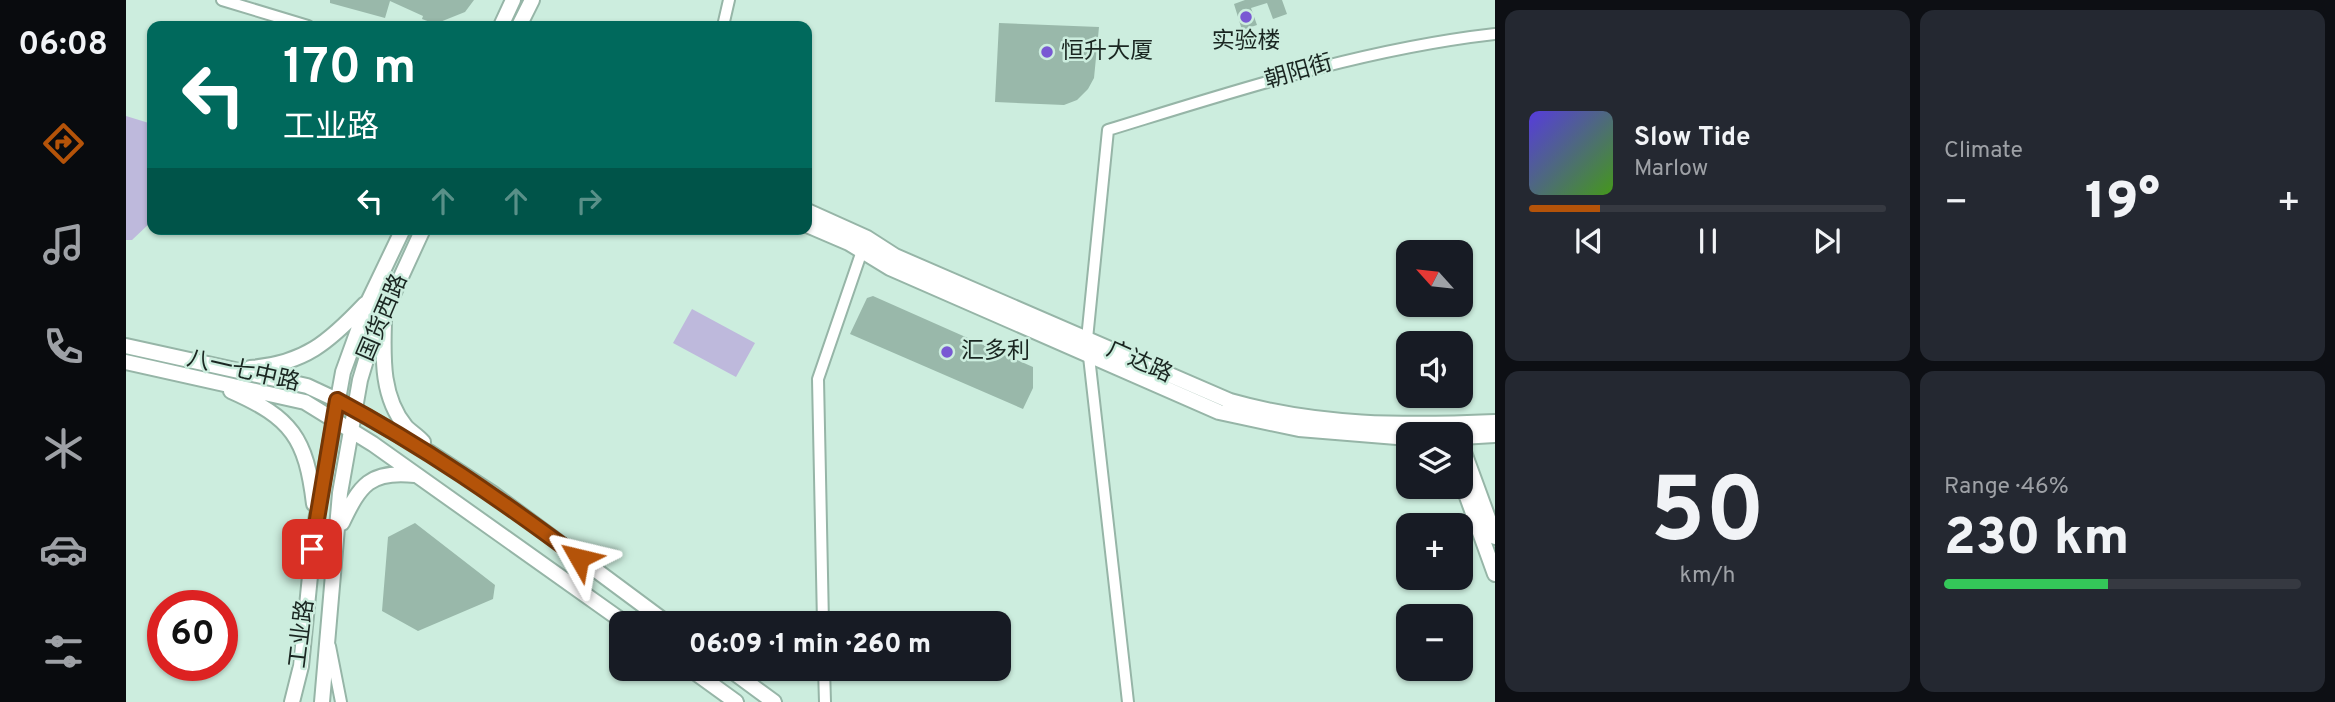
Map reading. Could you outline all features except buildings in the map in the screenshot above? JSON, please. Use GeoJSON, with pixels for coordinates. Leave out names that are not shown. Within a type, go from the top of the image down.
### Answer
{"type":"FeatureCollection","features":[{"type":"Feature","properties":{"kind":"main road"},"geometry":{"type":"LineString","coordinates":[[502,21],[513,0]]}},
{"type":"Feature","properties":{"kind":"main road"},"geometry":{"type":"LineString","coordinates":[[522,21],[532,0]]}},
{"type":"Feature","properties":{"kind":"main road","name":"广达路"},"geometry":{"type":"LineString","coordinates":[[812,214],[864,244],[890,268],[1240,419],[1299,429],[1396,437]]}},
{"type":"Feature","properties":{"kind":"main road","name":"广达路"},"geometry":{"type":"LineString","coordinates":[[812,227],[895,256],[1196,388],[1263,410],[1328,422],[1396,427]]}},
{"type":"Feature","properties":{"kind":"main road","name":"国货西路"},"geometry":{"type":"LineString","coordinates":[[337,400],[343,372],[369,300],[400,235]]}},
{"type":"Feature","properties":{"kind":"main road","name":"国货西路"},"geometry":{"type":"LineString","coordinates":[[355,409],[372,340],[420,235]]}},
{"type":"Feature","properties":{"kind":"main road"},"geometry":{"type":"LineString","coordinates":[[238,369],[271,367],[308,355],[369,300]]}},
{"type":"Feature","properties":{"kind":"main road"},"geometry":{"type":"LineString","coordinates":[[384,314],[383,365],[387,390],[395,409],[429,452]]}},
{"type":"Feature","properties":{"kind":"main road","name":"八一七中路"},"geometry":{"type":"LineString","coordinates":[[126,346],[307,386],[355,409],[492,493],[651,611]]}},
{"type":"Feature","properties":{"kind":"main road","name":"八一七中路"},"geometry":{"type":"LineString","coordinates":[[126,362],[305,402],[418,475],[609,612]]}},
{"type":"Feature","properties":{"kind":"main road"},"geometry":{"type":"LineString","coordinates":[[201,378],[273,411],[293,432],[311,487],[315,526]]}},
{"type":"Feature","properties":{"kind":"main road","name":"工业路"},"geometry":{"type":"LineString","coordinates":[[292,702],[301,666],[315,526],[337,400]]}},
{"type":"Feature","properties":{"kind":"main road","name":"工业路"},"geometry":{"type":"LineString","coordinates":[[322,702],[337,533],[355,409]]}},
{"type":"Feature","properties":{"kind":"main road","name":"广达路"},"geometry":{"type":"LineString","coordinates":[[1473,426],[1495,422]]}},
{"type":"Feature","properties":{"kind":"main road","name":"广达路"},"geometry":{"type":"LineString","coordinates":[[1473,433],[1495,435]]}},
{"type":"Feature","properties":{"kind":"main road"},"geometry":{"type":"LineString","coordinates":[[337,533],[354,498],[372,478],[396,474],[418,475]]}},
{"type":"Feature","properties":{"kind":"main road"},"geometry":{"type":"LineString","coordinates":[[1473,477],[1495,537]]}},
{"type":"Feature","properties":{"kind":"main road"},"geometry":{"type":"LineString","coordinates":[[1468,499],[1495,574]]}},
{"type":"Feature","properties":{"kind":"main road"},"geometry":{"type":"LineString","coordinates":[[707,681],[736,702]]}},
{"type":"Feature","properties":{"kind":"main road"},"geometry":{"type":"LineString","coordinates":[[746,681],[774,702]]}},
{"type":"Feature","properties":{"kind":"street"},"geometry":{"type":"LineString","coordinates":[[222,0],[291,21]]}},
{"type":"Feature","properties":{"kind":"street"},"geometry":{"type":"LineString","coordinates":[[264,13],[268,0]]}},
{"type":"Feature","properties":{"kind":"street"},"geometry":{"type":"LineString","coordinates":[[724,21],[729,0]]}},
{"type":"Feature","properties":{"kind":"street","name":"朝阳街"},"geometry":{"type":"LineString","coordinates":[[1087,339],[1108,130],[1361,55],[1495,34]]}},
{"type":"Feature","properties":{"kind":"street"},"geometry":{"type":"LineString","coordinates":[[822,611],[818,379],[864,244]]}},
{"type":"Feature","properties":{"kind":"street"},"geometry":{"type":"LineString","coordinates":[[1087,339],[1128,702]]}},
{"type":"Feature","properties":{"kind":"street"},"geometry":{"type":"LineString","coordinates":[[328,635],[341,702]]}},
{"type":"Feature","properties":{"kind":"street"},"geometry":{"type":"LineString","coordinates":[[824,681],[825,702]]}},
{"type":"Feature","properties":{"kind":"shaded area"},"geometry":{"type":"Polygon","coordinates":[[[126,116],[147,122],[147,226],[132,240],[126,240],[126,116]]]}},
{"type":"Feature","properties":{"kind":"shaded area"},"geometry":{"type":"Polygon","coordinates":[[[692,309],[755,343],[736,377],[673,343],[692,309]]]}},
{"type":"Feature","properties":{"kind":"place","name":"实验楼"},"geometry":{"type":"Point","coordinates":[1246,17]}},
{"type":"Feature","properties":{"kind":"place","name":"恒升大厦"},"geometry":{"type":"Point","coordinates":[1047,52]}},
{"type":"Feature","properties":{"kind":"place","name":"汇多利"},"geometry":{"type":"Point","coordinates":[947,352]}},
{"type":"Feature","properties":{"kind":"route"},"geometry":{"type":"LineString","coordinates":[[312,549],[337,400],[429,452],[492,493],[579,558]]}}]}
